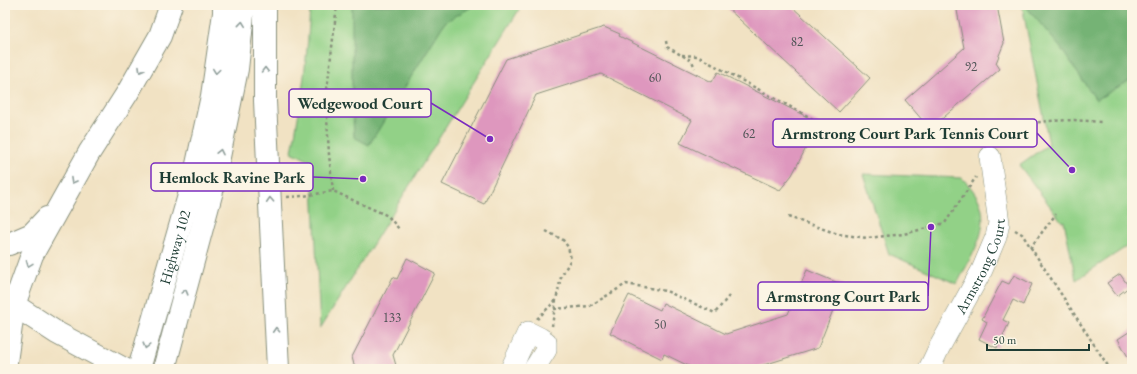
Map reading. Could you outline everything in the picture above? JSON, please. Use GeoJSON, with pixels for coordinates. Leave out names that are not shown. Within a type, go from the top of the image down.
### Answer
{"type":"FeatureCollection","features":[{"type":"Feature","properties":{"kind":"main road"},"geometry":{"type":"LineString","coordinates":[[5,369],[10,301],[32,255],[60,204],[160,36],[171,5]]}},
{"type":"Feature","properties":{"kind":"main road","name":"Highway 102"},"geometry":{"type":"LineString","coordinates":[[139,369],[194,178],[212,96],[224,5]]}},
{"type":"Feature","properties":{"kind":"main road","name":"Highway 102"},"geometry":{"type":"LineString","coordinates":[[164,369],[212,191],[237,69],[244,5]]}},
{"type":"Feature","properties":{"kind":"main road"},"geometry":{"type":"LineString","coordinates":[[265,5],[265,101],[278,369]]}},
{"type":"Feature","properties":{"kind":"main road"},"geometry":{"type":"LineString","coordinates":[[5,244],[32,234],[60,204]]}},
{"type":"Feature","properties":{"kind":"main road"},"geometry":{"type":"LineString","coordinates":[[10,301],[57,333],[124,369]]}},
{"type":"Feature","properties":{"kind":"street","name":"Armstrong Court"},"geometry":{"type":"LineString","coordinates":[[929,369],[982,270],[996,237],[999,222],[990,157]]}},
{"type":"Feature","properties":{"kind":"street"},"geometry":{"type":"LineString","coordinates":[[511,369],[537,337],[546,350],[534,369]]}},
{"type":"Feature","properties":{"kind":"path"},"geometry":{"type":"LineString","coordinates":[[333,191],[329,155],[326,98],[337,5]]}},
{"type":"Feature","properties":{"kind":"path"},"geometry":{"type":"LineString","coordinates":[[666,41],[667,47],[692,61],[695,68]]}},
{"type":"Feature","properties":{"kind":"path"},"geometry":{"type":"LineString","coordinates":[[682,55],[697,56],[848,138]]}},
{"type":"Feature","properties":{"kind":"path"},"geometry":{"type":"LineString","coordinates":[[1008,126],[1048,121],[1074,120],[1101,122]]}},
{"type":"Feature","properties":{"kind":"path"},"geometry":{"type":"LineString","coordinates":[[788,217],[838,234],[867,238],[904,234],[945,223],[990,157]]}},
{"type":"Feature","properties":{"kind":"path"},"geometry":{"type":"LineString","coordinates":[[270,199],[304,196],[333,191],[388,216],[399,229]]}},
{"type":"Feature","properties":{"kind":"path"},"geometry":{"type":"LineString","coordinates":[[1030,248],[1056,214]]}},
{"type":"Feature","properties":{"kind":"path"},"geometry":{"type":"LineString","coordinates":[[999,222],[1022,234],[1110,369]]}},
{"type":"Feature","properties":{"kind":"path"},"geometry":{"type":"LineString","coordinates":[[546,231],[563,240],[568,247],[570,259],[562,277],[554,309],[551,329],[537,337],[535,320],[556,300]]}},
{"type":"Feature","properties":{"kind":"path"},"geometry":{"type":"LineString","coordinates":[[554,309],[590,306],[626,284],[666,291],[715,312],[729,296]]}},
{"type":"Feature","properties":{"kind":"green space"},"geometry":{"type":"Polygon","coordinates":[[[310,5],[522,5],[320,329],[312,162],[292,152],[304,79],[310,5]]]}},
{"type":"Feature","properties":{"kind":"green space"},"geometry":{"type":"Polygon","coordinates":[[[352,5],[475,5],[445,22],[369,145],[354,137],[352,93],[352,5]]]}},
{"type":"Feature","properties":{"kind":"green space"},"geometry":{"type":"Polygon","coordinates":[[[1022,5],[1132,5],[1132,243],[1076,280],[1064,221],[1062,222],[1019,165],[1049,144],[1022,5]]]}},
{"type":"Feature","properties":{"kind":"green space"},"geometry":{"type":"Polygon","coordinates":[[[1027,5],[1132,5],[1132,79],[1096,100],[1060,47],[1028,9],[1027,5]]]}},
{"type":"Feature","properties":{"kind":"green space"},"geometry":{"type":"Polygon","coordinates":[[[863,174],[962,178],[974,192],[980,205],[983,218],[982,230],[972,256],[957,284],[889,254],[863,174]]]}},
{"type":"Feature","properties":{"kind":"building"},"geometry":{"type":"Polygon","coordinates":[[[724,5],[790,5],[870,78],[839,112],[724,5]]]}},
{"type":"Feature","properties":{"kind":"building"},"geometry":{"type":"Polygon","coordinates":[[[956,5],[997,5],[1004,43],[996,63],[1000,69],[930,129],[905,100],[964,48],[956,5]]]}},
{"type":"Feature","properties":{"kind":"building"},"geometry":{"type":"Polygon","coordinates":[[[604,27],[620,34],[619,36],[712,82],[718,72],[819,123],[792,175],[780,190],[680,143],[692,120],[601,74],[536,95],[484,204],[442,184],[506,59],[604,27]]]}},
{"type":"Feature","properties":{"kind":"building"},"geometry":{"type":"Polygon","coordinates":[[[407,258],[435,273],[393,355],[397,369],[355,369],[352,357],[393,277],[397,279],[407,258]]]}},
{"type":"Feature","properties":{"kind":"building"},"geometry":{"type":"Polygon","coordinates":[[[807,270],[843,285],[818,348],[751,369],[695,369],[664,354],[662,359],[610,333],[629,295],[660,310],[663,303],[726,334],[788,314],[807,270]]]}},
{"type":"Feature","properties":{"kind":"building"},"geometry":{"type":"Polygon","coordinates":[[[1120,274],[1129,287],[1117,296],[1107,283],[1120,274]]]}},
{"type":"Feature","properties":{"kind":"building"},"geometry":{"type":"Polygon","coordinates":[[[1014,275],[1032,284],[1023,305],[1013,300],[1003,320],[1009,323],[997,348],[979,339],[987,322],[982,319],[1002,281],[1009,284],[1014,275]]]}},
{"type":"Feature","properties":{"kind":"building"},"geometry":{"type":"Polygon","coordinates":[[[1132,330],[1132,364],[1118,339],[1132,330]]]}},
{"type":"Feature","properties":{"kind":"place","name":"Wedgewood Court"},"geometry":{"type":"Point","coordinates":[490,139]}},
{"type":"Feature","properties":{"kind":"place","name":"Armstrong Court Park Tennis Court"},"geometry":{"type":"Point","coordinates":[1072,170]}},
{"type":"Feature","properties":{"kind":"place","name":"Hemlock Ravine Park"},"geometry":{"type":"Point","coordinates":[363,179]}},
{"type":"Feature","properties":{"kind":"place","name":"Armstrong Court Park"},"geometry":{"type":"Point","coordinates":[931,227]}}]}
